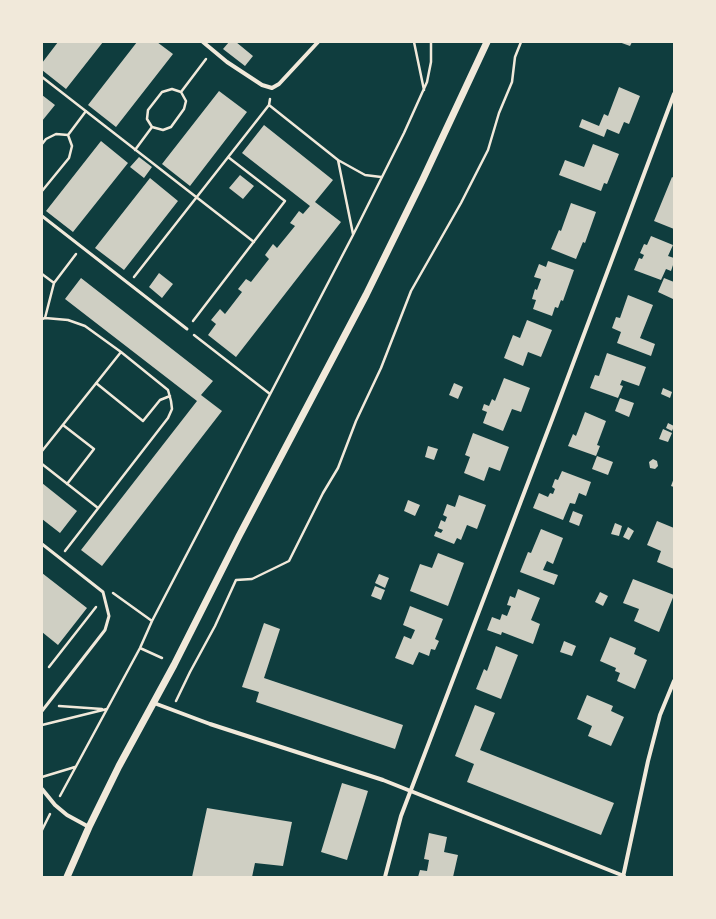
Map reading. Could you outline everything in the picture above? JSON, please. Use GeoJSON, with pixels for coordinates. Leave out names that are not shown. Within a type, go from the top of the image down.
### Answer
{"type":"FeatureCollection","features":[{"type":"Feature","properties":{"kind":"street"},"geometry":{"type":"LineString","coordinates":[[203,42],[227,62],[262,86],[272,88],[279,84],[318,42]]}},
{"type":"Feature","properties":{"kind":"street"},"geometry":{"type":"LineString","coordinates":[[67,877],[89,827],[119,766],[154,703],[239,536],[366,295],[423,179],[487,42]]}},
{"type":"Feature","properties":{"kind":"street"},"geometry":{"type":"LineString","coordinates":[[385,877],[401,816],[410,790],[550,425],[674,94]]}},
{"type":"Feature","properties":{"kind":"street"},"geometry":{"type":"LineString","coordinates":[[154,703],[210,724],[383,780],[624,877],[648,761],[660,715],[674,680]]}},
{"type":"Feature","properties":{"kind":"street"},"geometry":{"type":"LineString","coordinates":[[42,789],[55,806],[67,815],[89,827]]}},
{"type":"Feature","properties":{"kind":"lane"},"geometry":{"type":"LineString","coordinates":[[42,216],[187,329]]}},
{"type":"Feature","properties":{"kind":"lane"},"geometry":{"type":"LineString","coordinates":[[42,544],[103,592],[110,616],[105,630],[42,711]]}},
{"type":"Feature","properties":{"kind":"path"},"geometry":{"type":"LineString","coordinates":[[414,42],[424,90]]}},
{"type":"Feature","properties":{"kind":"path"},"geometry":{"type":"LineString","coordinates":[[42,830],[43,824],[55,806],[140,648],[152,621],[382,177],[424,90],[430,68],[431,42]]}},
{"type":"Feature","properties":{"kind":"path"},"geometry":{"type":"LineString","coordinates":[[172,709],[215,626],[236,580],[252,580],[289,561],[323,493],[338,468],[356,421],[381,368],[411,291],[461,203],[488,150],[499,113],[512,82],[515,57],[521,42]]}},
{"type":"Feature","properties":{"kind":"path"},"geometry":{"type":"LineString","coordinates":[[181,92],[213,50]]}},
{"type":"Feature","properties":{"kind":"path"},"geometry":{"type":"LineString","coordinates":[[42,77],[254,242]]}},
{"type":"Feature","properties":{"kind":"path"},"geometry":{"type":"LineString","coordinates":[[129,284],[269,105],[272,88]]}},
{"type":"Feature","properties":{"kind":"path"},"geometry":{"type":"LineString","coordinates":[[172,89],[181,92],[186,101],[184,109],[171,126],[163,130],[152,127],[147,118],[148,110],[162,92],[172,89]]}},
{"type":"Feature","properties":{"kind":"path"},"geometry":{"type":"LineString","coordinates":[[269,105],[338,160],[365,175],[382,177]]}},
{"type":"Feature","properties":{"kind":"path"},"geometry":{"type":"LineString","coordinates":[[68,135],[86,111]]}},
{"type":"Feature","properties":{"kind":"path"},"geometry":{"type":"LineString","coordinates":[[135,150],[152,127]]}},
{"type":"Feature","properties":{"kind":"path"},"geometry":{"type":"LineString","coordinates":[[42,144],[46,139],[56,134],[68,135]]}},
{"type":"Feature","properties":{"kind":"path"},"geometry":{"type":"LineString","coordinates":[[42,192],[69,158],[72,146],[68,135]]}},
{"type":"Feature","properties":{"kind":"path"},"geometry":{"type":"LineString","coordinates":[[228,157],[285,201],[187,329],[270,394]]}},
{"type":"Feature","properties":{"kind":"path"},"geometry":{"type":"LineString","coordinates":[[338,160],[353,234]]}},
{"type":"Feature","properties":{"kind":"path"},"geometry":{"type":"LineString","coordinates":[[59,557],[168,418],[172,409],[168,390],[121,352],[85,326],[68,320],[44,319],[54,283],[82,247]]}},
{"type":"Feature","properties":{"kind":"path"},"geometry":{"type":"LineString","coordinates":[[42,274],[54,283]]}},
{"type":"Feature","properties":{"kind":"path"},"geometry":{"type":"LineString","coordinates":[[42,450],[121,352]]}},
{"type":"Feature","properties":{"kind":"path"},"geometry":{"type":"LineString","coordinates":[[96,383],[143,421],[160,400],[170,396]]}},
{"type":"Feature","properties":{"kind":"path"},"geometry":{"type":"LineString","coordinates":[[63,425],[94,450],[67,484]]}},
{"type":"Feature","properties":{"kind":"path"},"geometry":{"type":"LineString","coordinates":[[42,464],[98,508]]}},
{"type":"Feature","properties":{"kind":"path"},"geometry":{"type":"LineString","coordinates":[[49,667],[98,605],[103,592],[113,593],[152,621]]}},
{"type":"Feature","properties":{"kind":"path"},"geometry":{"type":"LineString","coordinates":[[140,648],[162,658]]}},
{"type":"Feature","properties":{"kind":"path"},"geometry":{"type":"LineString","coordinates":[[47,705],[72,708],[107,709]]}},
{"type":"Feature","properties":{"kind":"path"},"geometry":{"type":"LineString","coordinates":[[42,725],[107,709]]}},
{"type":"Feature","properties":{"kind":"path"},"geometry":{"type":"LineString","coordinates":[[42,777],[75,767]]}},
{"type":"Feature","properties":{"kind":"building"},"geometry":{"type":"Polygon","coordinates":[[[58,42],[103,42],[66,89],[42,70],[42,63],[58,42]]]}},
{"type":"Feature","properties":{"kind":"building"},"geometry":{"type":"Polygon","coordinates":[[[137,42],[157,42],[173,54],[116,127],[88,105],[137,42]]]}},
{"type":"Feature","properties":{"kind":"building"},"geometry":{"type":"Polygon","coordinates":[[[229,42],[236,42],[253,56],[245,66],[223,49],[229,42]]]}},
{"type":"Feature","properties":{"kind":"building"},"geometry":{"type":"Polygon","coordinates":[[[619,42],[632,42],[630,46],[619,42]]]}},
{"type":"Feature","properties":{"kind":"building"},"geometry":{"type":"Polygon","coordinates":[[[619,87],[640,96],[629,124],[624,122],[619,134],[607,129],[604,137],[579,127],[582,119],[599,126],[604,114],[608,116],[619,87]]]}},
{"type":"Feature","properties":{"kind":"building"},"geometry":{"type":"Polygon","coordinates":[[[219,91],[247,112],[190,186],[162,164],[219,91]]]}},
{"type":"Feature","properties":{"kind":"building"},"geometry":{"type":"Polygon","coordinates":[[[42,95],[55,105],[42,121],[42,95]]]}},
{"type":"Feature","properties":{"kind":"building"},"geometry":{"type":"Polygon","coordinates":[[[264,125],[333,180],[315,202],[341,222],[236,357],[208,335],[216,324],[211,320],[220,309],[225,314],[242,292],[238,289],[246,279],[251,282],[269,259],[265,255],[273,244],[277,248],[295,226],[290,223],[299,211],[303,214],[310,206],[242,153],[264,125]]]}},
{"type":"Feature","properties":{"kind":"building"},"geometry":{"type":"Polygon","coordinates":[[[101,141],[128,163],[73,232],[46,211],[101,141]]]}},
{"type":"Feature","properties":{"kind":"building"},"geometry":{"type":"Polygon","coordinates":[[[593,144],[619,154],[607,184],[604,183],[601,191],[559,175],[565,160],[584,167],[593,144]]]}},
{"type":"Feature","properties":{"kind":"building"},"geometry":{"type":"Polygon","coordinates":[[[139,157],[152,167],[144,178],[130,167],[139,157]]]}},
{"type":"Feature","properties":{"kind":"building"},"geometry":{"type":"Polygon","coordinates":[[[240,175],[254,186],[243,199],[229,188],[240,175]]]}},
{"type":"Feature","properties":{"kind":"building"},"geometry":{"type":"Polygon","coordinates":[[[672,177],[674,178],[674,229],[654,221],[672,177]]]}},
{"type":"Feature","properties":{"kind":"building"},"geometry":{"type":"Polygon","coordinates":[[[150,178],[178,201],[124,270],[95,248],[150,178]]]}},
{"type":"Feature","properties":{"kind":"building"},"geometry":{"type":"Polygon","coordinates":[[[571,203],[596,212],[585,243],[583,242],[576,259],[551,249],[559,230],[561,231],[571,203]]]}},
{"type":"Feature","properties":{"kind":"building"},"geometry":{"type":"Polygon","coordinates":[[[651,236],[673,245],[668,256],[674,258],[671,271],[666,269],[661,280],[634,270],[639,258],[642,259],[644,255],[640,253],[644,244],[647,245],[651,236]]]}},
{"type":"Feature","properties":{"kind":"building"},"geometry":{"type":"Polygon","coordinates":[[[548,261],[574,270],[563,301],[561,300],[558,308],[555,307],[552,316],[533,309],[536,300],[532,299],[535,289],[537,290],[541,279],[534,277],[539,264],[546,267],[548,261]]]}},
{"type":"Feature","properties":{"kind":"building"},"geometry":{"type":"Polygon","coordinates":[[[159,273],[173,284],[162,298],[149,287],[159,273]]]}},
{"type":"Feature","properties":{"kind":"building"},"geometry":{"type":"Polygon","coordinates":[[[81,278],[213,381],[201,395],[222,411],[102,566],[81,550],[197,401],[65,299],[81,278]]]}},
{"type":"Feature","properties":{"kind":"building"},"geometry":{"type":"Polygon","coordinates":[[[664,278],[674,282],[673,299],[658,292],[664,278]]]}},
{"type":"Feature","properties":{"kind":"building"},"geometry":{"type":"Polygon","coordinates":[[[628,295],[653,305],[640,338],[655,344],[651,356],[617,343],[621,332],[612,328],[616,317],[620,318],[628,295]]]}},
{"type":"Feature","properties":{"kind":"building"},"geometry":{"type":"Polygon","coordinates":[[[527,320],[552,330],[541,357],[528,352],[523,366],[504,358],[513,335],[520,338],[527,320]]]}},
{"type":"Feature","properties":{"kind":"building"},"geometry":{"type":"Polygon","coordinates":[[[607,353],[646,367],[639,386],[622,380],[620,385],[623,386],[618,398],[590,388],[595,375],[599,376],[607,353]]]}},
{"type":"Feature","properties":{"kind":"building"},"geometry":{"type":"Polygon","coordinates":[[[504,378],[530,388],[521,412],[512,409],[503,431],[483,423],[487,412],[482,410],[484,404],[489,406],[492,399],[495,401],[504,378]]]}},
{"type":"Feature","properties":{"kind":"building"},"geometry":{"type":"Polygon","coordinates":[[[454,383],[463,387],[458,399],[449,395],[454,383]]]}},
{"type":"Feature","properties":{"kind":"building"},"geometry":{"type":"Polygon","coordinates":[[[663,388],[672,392],[670,398],[661,394],[663,388]]]}},
{"type":"Feature","properties":{"kind":"building"},"geometry":{"type":"Polygon","coordinates":[[[620,398],[634,403],[629,417],[615,411],[620,398]]]}},
{"type":"Feature","properties":{"kind":"building"},"geometry":{"type":"Polygon","coordinates":[[[585,412],[606,421],[597,445],[600,446],[596,456],[568,446],[573,434],[576,436],[585,412]]]}},
{"type":"Feature","properties":{"kind":"building"},"geometry":{"type":"Polygon","coordinates":[[[668,423],[674,426],[672,431],[666,428],[668,423]]]}},
{"type":"Feature","properties":{"kind":"building"},"geometry":{"type":"Polygon","coordinates":[[[663,429],[672,433],[668,442],[659,439],[663,429]]]}},
{"type":"Feature","properties":{"kind":"building"},"geometry":{"type":"Polygon","coordinates":[[[473,433],[509,447],[500,471],[489,467],[484,481],[464,473],[470,457],[465,455],[473,433]]]}},
{"type":"Feature","properties":{"kind":"building"},"geometry":{"type":"Polygon","coordinates":[[[428,446],[438,449],[434,460],[425,457],[428,446]]]}},
{"type":"Feature","properties":{"kind":"building"},"geometry":{"type":"Polygon","coordinates":[[[597,456],[613,462],[608,475],[592,469],[597,456]]]}},
{"type":"Feature","properties":{"kind":"building"},"geometry":{"type":"Polygon","coordinates":[[[653,459],[657,461],[658,466],[655,469],[650,468],[649,462],[653,459]]]}},
{"type":"Feature","properties":{"kind":"building"},"geometry":{"type":"Polygon","coordinates":[[[562,471],[591,482],[586,496],[579,493],[575,504],[570,503],[563,520],[533,508],[539,493],[548,497],[550,493],[553,494],[555,489],[552,487],[555,479],[558,480],[562,471]]]}},
{"type":"Feature","properties":{"kind":"building"},"geometry":{"type":"Polygon","coordinates":[[[674,478],[674,487],[671,486],[674,478]]]}},
{"type":"Feature","properties":{"kind":"building"},"geometry":{"type":"Polygon","coordinates":[[[42,483],[77,511],[60,533],[42,519],[42,483]]]}},
{"type":"Feature","properties":{"kind":"building"},"geometry":{"type":"Polygon","coordinates":[[[459,495],[486,505],[477,529],[467,525],[461,540],[457,538],[454,544],[434,536],[436,531],[441,533],[443,530],[438,528],[441,520],[445,522],[447,517],[443,515],[447,504],[455,507],[459,495]]]}},
{"type":"Feature","properties":{"kind":"building"},"geometry":{"type":"Polygon","coordinates":[[[408,500],[420,505],[415,516],[404,511],[408,500]]]}},
{"type":"Feature","properties":{"kind":"building"},"geometry":{"type":"Polygon","coordinates":[[[573,511],[583,515],[579,526],[569,522],[573,511]]]}},
{"type":"Feature","properties":{"kind":"building"},"geometry":{"type":"Polygon","coordinates":[[[657,521],[674,528],[674,569],[657,562],[661,551],[647,545],[657,521]]]}},
{"type":"Feature","properties":{"kind":"building"},"geometry":{"type":"Polygon","coordinates":[[[615,523],[622,526],[619,536],[611,534],[615,523]]]}},
{"type":"Feature","properties":{"kind":"building"},"geometry":{"type":"Polygon","coordinates":[[[628,527],[634,531],[629,540],[623,537],[628,527]]]}},
{"type":"Feature","properties":{"kind":"building"},"geometry":{"type":"Polygon","coordinates":[[[541,529],[563,538],[553,564],[547,561],[543,570],[558,575],[554,585],[520,572],[528,552],[531,553],[541,529]]]}},
{"type":"Feature","properties":{"kind":"building"},"geometry":{"type":"Polygon","coordinates":[[[438,553],[464,563],[448,606],[410,591],[420,564],[432,568],[438,553]]]}},
{"type":"Feature","properties":{"kind":"building"},"geometry":{"type":"Polygon","coordinates":[[[42,573],[87,608],[58,645],[42,632],[42,573]]]}},
{"type":"Feature","properties":{"kind":"building"},"geometry":{"type":"Polygon","coordinates":[[[379,574],[389,578],[385,588],[375,583],[379,574]]]}},
{"type":"Feature","properties":{"kind":"building"},"geometry":{"type":"Polygon","coordinates":[[[633,579],[674,595],[659,632],[634,621],[639,609],[623,603],[633,579]]]}},
{"type":"Feature","properties":{"kind":"building"},"geometry":{"type":"Polygon","coordinates":[[[375,586],[385,590],[381,600],[371,596],[375,586]]]}},
{"type":"Feature","properties":{"kind":"building"},"geometry":{"type":"Polygon","coordinates":[[[518,589],[540,598],[531,620],[540,624],[533,644],[502,632],[501,635],[487,630],[492,617],[500,620],[502,614],[507,616],[511,606],[507,605],[510,596],[515,598],[518,589]]]}},
{"type":"Feature","properties":{"kind":"building"},"geometry":{"type":"Polygon","coordinates":[[[600,592],[608,596],[603,606],[595,602],[600,592]]]}},
{"type":"Feature","properties":{"kind":"building"},"geometry":{"type":"Polygon","coordinates":[[[410,606],[443,619],[435,639],[439,641],[435,650],[431,649],[429,656],[419,652],[413,665],[395,658],[404,636],[411,639],[415,630],[403,625],[410,606]]]}},
{"type":"Feature","properties":{"kind":"building"},"geometry":{"type":"Polygon","coordinates":[[[264,623],[280,629],[264,678],[403,725],[395,749],[256,702],[259,692],[242,687],[264,623]]]}},
{"type":"Feature","properties":{"kind":"building"},"geometry":{"type":"Polygon","coordinates":[[[610,637],[636,648],[634,654],[647,660],[635,689],[617,681],[620,673],[615,671],[616,668],[600,661],[610,637]]]}},
{"type":"Feature","properties":{"kind":"building"},"geometry":{"type":"Polygon","coordinates":[[[564,641],[576,646],[572,656],[560,652],[564,641]]]}},
{"type":"Feature","properties":{"kind":"building"},"geometry":{"type":"Polygon","coordinates":[[[496,646],[518,655],[501,699],[476,689],[484,669],[487,671],[496,646]]]}},
{"type":"Feature","properties":{"kind":"building"},"geometry":{"type":"Polygon","coordinates":[[[587,695],[613,706],[611,711],[624,717],[611,746],[588,736],[592,726],[577,719],[587,695]]]}},
{"type":"Feature","properties":{"kind":"building"},"geometry":{"type":"Polygon","coordinates":[[[475,705],[495,713],[480,750],[614,803],[601,835],[467,782],[474,764],[455,756],[475,705]]]}},
{"type":"Feature","properties":{"kind":"building"},"geometry":{"type":"Polygon","coordinates":[[[342,783],[368,791],[347,860],[321,852],[342,783]]]}},
{"type":"Feature","properties":{"kind":"building"},"geometry":{"type":"Polygon","coordinates":[[[207,808],[292,822],[283,866],[255,863],[252,877],[192,877],[207,808]]]}},
{"type":"Feature","properties":{"kind":"building"},"geometry":{"type":"Polygon","coordinates":[[[429,833],[447,837],[444,852],[458,855],[453,877],[418,877],[420,870],[427,871],[429,860],[424,859],[429,833]]]}}]}
